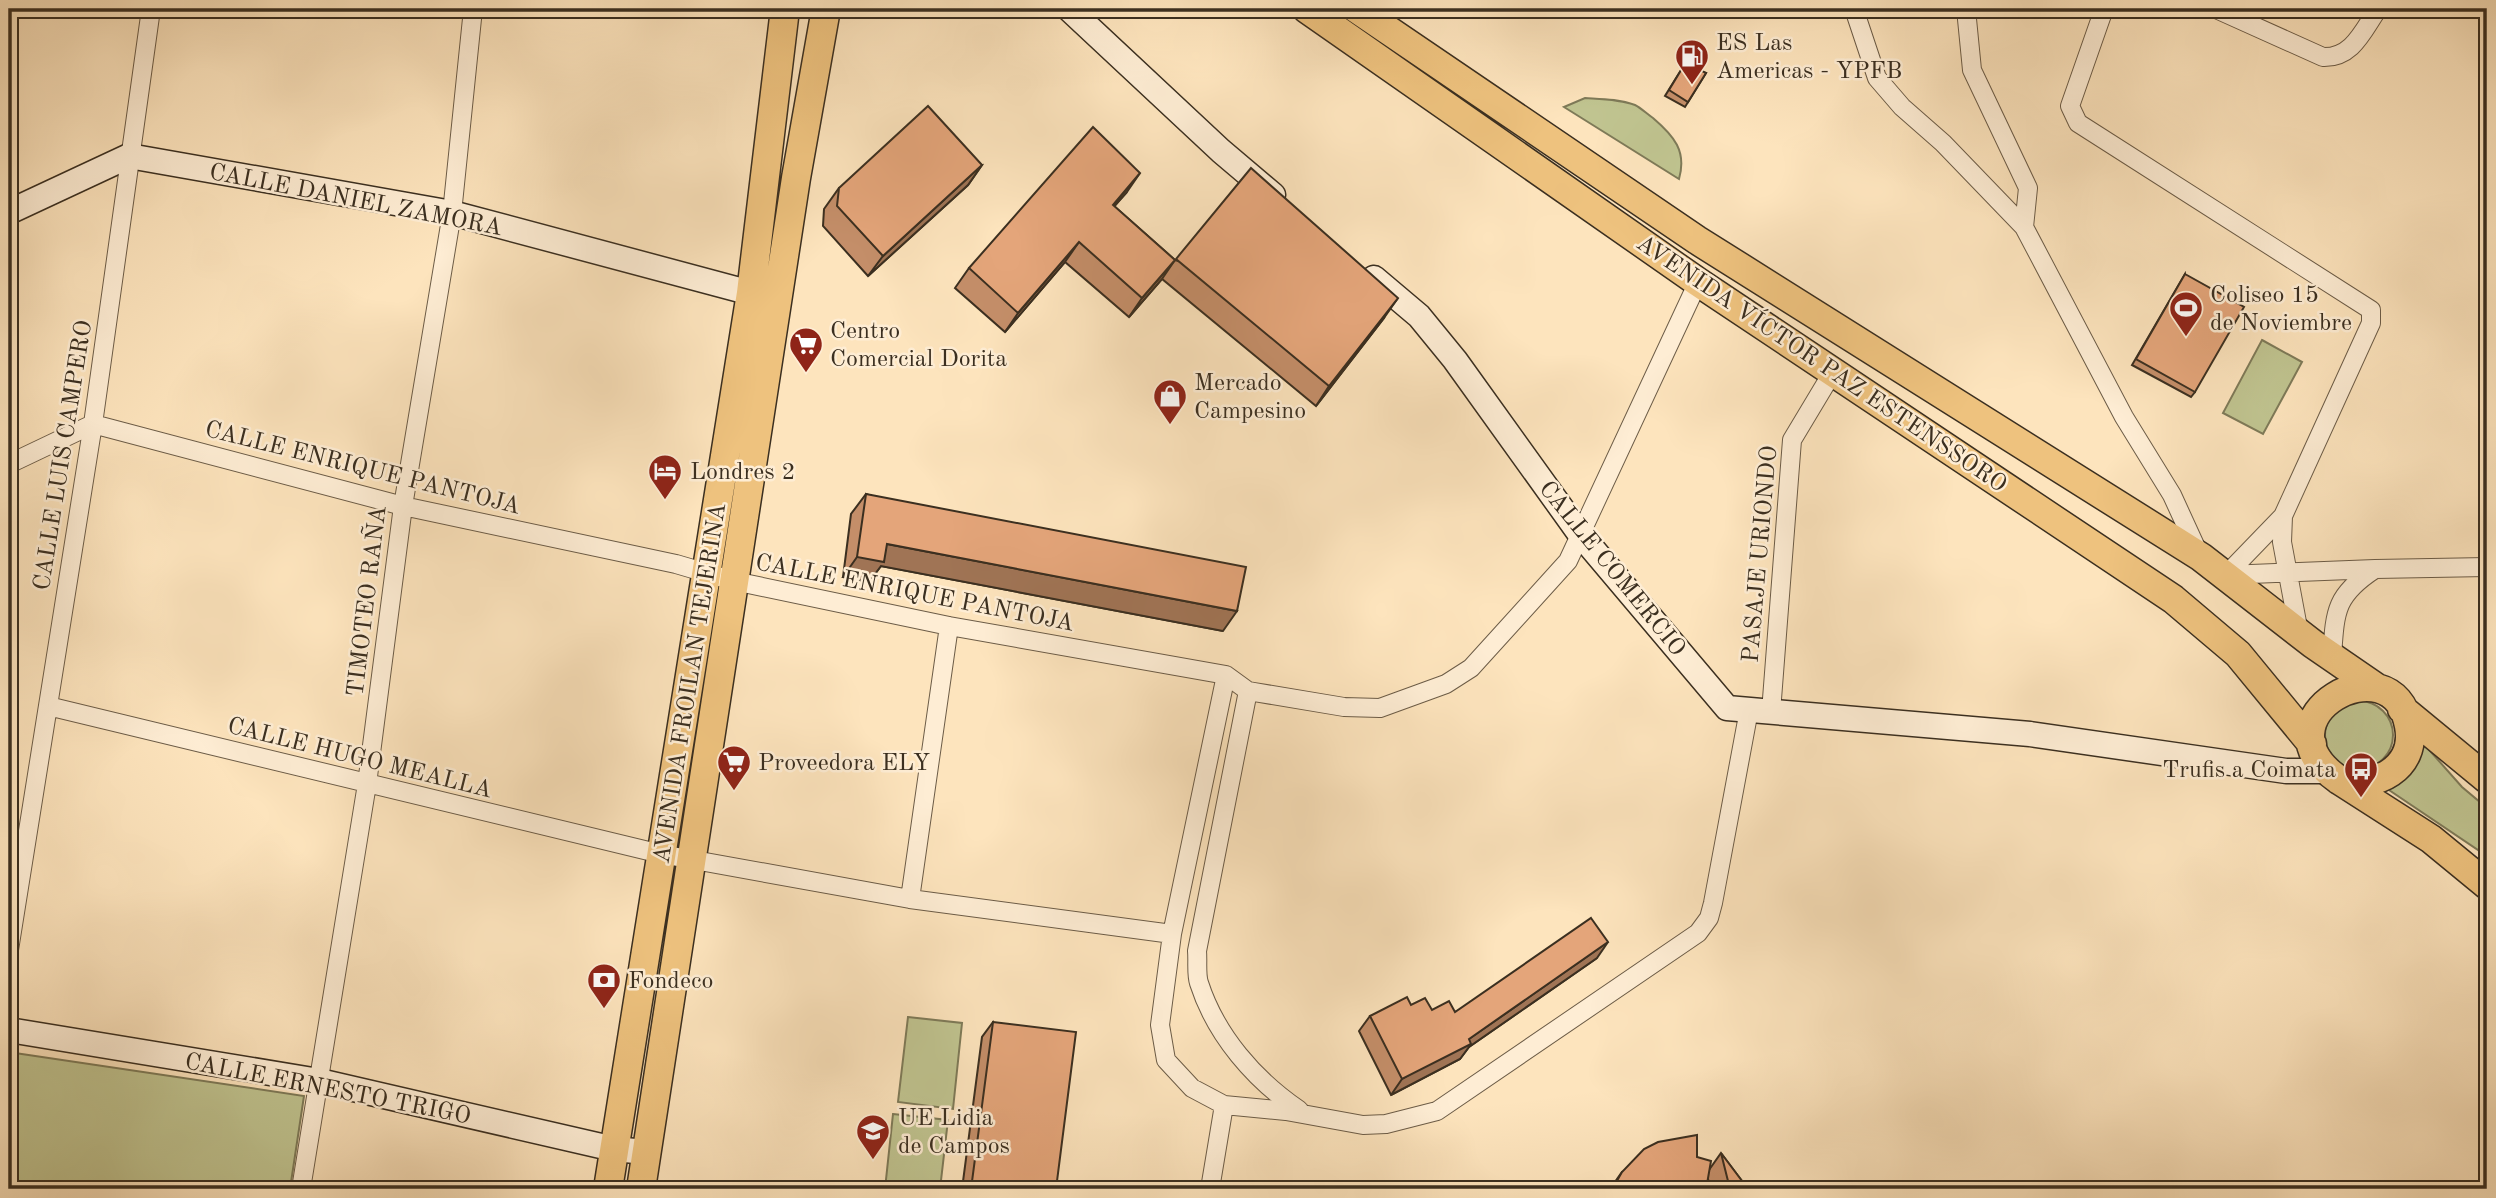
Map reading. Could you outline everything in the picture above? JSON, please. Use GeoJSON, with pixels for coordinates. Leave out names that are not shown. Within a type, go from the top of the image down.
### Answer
{"type":"FeatureCollection","features":[{"type":"Feature","properties":{"kind":"main road","name":"AVENIDA FROILAN TEJERINA"},"geometry":{"type":"LineString","coordinates":[[608,1189],[751,293],[785,9]]}},
{"type":"Feature","properties":{"kind":"main road"},"geometry":{"type":"LineString","coordinates":[[796,177],[787,141],[810,9]]}},
{"type":"Feature","properties":{"kind":"main road","name":"AVENIDA FROILAN TEJERINA"},"geometry":{"type":"LineString","coordinates":[[641,1189],[796,177],[826,9]]}},
{"type":"Feature","properties":{"kind":"main road","name":"AVENIDA VÍCTOR PAZ ESTENSSORO"},"geometry":{"type":"LineString","coordinates":[[1307,9],[1698,282],[1834,370],[2173,599],[2238,654],[2312,744]]}},
{"type":"Feature","properties":{"kind":"main road","name":"AVENIDA VÍCTOR PAZ ESTENSSORO"},"geometry":{"type":"LineString","coordinates":[[1358,9],[1697,240],[2201,557],[2299,633],[2377,688]]}},
{"type":"Feature","properties":{"kind":"main road"},"geometry":{"type":"LineString","coordinates":[[2487,779],[2402,709],[2392,696],[2377,688],[2360,686],[2343,689],[2328,698],[2318,711],[2312,727],[2312,744],[2317,759],[2333,775],[2431,839],[2487,885]]}},
{"type":"Feature","properties":{"kind":"main road"},"geometry":{"type":"LineString","coordinates":[[2333,775],[2355,784],[2370,783],[2398,768],[2410,739],[2402,709]]}},
{"type":"Feature","properties":{"kind":"street","name":"CALLE LUIS CAMPERO"},"geometry":{"type":"LineString","coordinates":[[9,950],[93,425],[151,9]]}},
{"type":"Feature","properties":{"kind":"street","name":"TIMOTEO RAÑA"},"geometry":{"type":"LineString","coordinates":[[301,1189],[367,785],[403,506],[452,213],[473,9]]}},
{"type":"Feature","properties":{"kind":"street"},"geometry":{"type":"LineString","coordinates":[[1069,9],[1221,151],[1294,212]]}},
{"type":"Feature","properties":{"kind":"street"},"geometry":{"type":"LineString","coordinates":[[1854,9],[1877,78],[1902,107],[1943,143],[2024,227],[2124,417],[2172,495],[2201,557]]}},
{"type":"Feature","properties":{"kind":"street"},"geometry":{"type":"LineString","coordinates":[[1966,9],[1972,70],[2028,188],[2024,227]]}},
{"type":"Feature","properties":{"kind":"street"},"geometry":{"type":"LineString","coordinates":[[2104,9],[2070,106],[2078,123],[2371,310],[2371,323],[2283,516],[2226,575]]}},
{"type":"Feature","properties":{"kind":"street"},"geometry":{"type":"LineString","coordinates":[[2216,9],[2323,57],[2337,57],[2352,48],[2378,9]]}},
{"type":"Feature","properties":{"kind":"street"},"geometry":{"type":"LineString","coordinates":[[9,212],[129,156]]}},
{"type":"Feature","properties":{"kind":"street","name":"CALLE DANIEL ZAMORA"},"geometry":{"type":"LineString","coordinates":[[129,156],[452,213],[751,293]]}},
{"type":"Feature","properties":{"kind":"street","name":"CALLE COMERCIO"},"geometry":{"type":"LineString","coordinates":[[1357,264],[1419,316],[1455,360],[1580,534],[1727,708],[2030,734],[2286,771],[2333,775]]}},
{"type":"Feature","properties":{"kind":"street","name":"CALLE ENRIQUE PANTOJA"},"geometry":{"type":"LineString","coordinates":[[93,425],[403,506],[707,572],[734,581],[949,626],[1226,675],[1248,691],[1344,707],[1380,708],[1446,684],[1471,668],[1568,561],[1698,282]]}},
{"type":"Feature","properties":{"kind":"street","name":"PASAJE URIONDO"},"geometry":{"type":"LineString","coordinates":[[1224,1105],[1303,1113],[1363,1125],[1386,1124],[1437,1111],[1698,933],[1709,918],[1760,711],[1792,440],[1834,370]]}},
{"type":"Feature","properties":{"kind":"street"},"geometry":{"type":"LineString","coordinates":[[9,464],[93,425]]}},
{"type":"Feature","properties":{"kind":"street"},"geometry":{"type":"LineString","coordinates":[[2283,516],[2287,572],[2299,633]]}},
{"type":"Feature","properties":{"kind":"street"},"geometry":{"type":"LineString","coordinates":[[2226,575],[2487,567]]}},
{"type":"Feature","properties":{"kind":"street"},"geometry":{"type":"LineString","coordinates":[[2332,657],[2339,606],[2351,585],[2375,569]]}},
{"type":"Feature","properties":{"kind":"street"},"geometry":{"type":"LineString","coordinates":[[910,899],[949,626]]}},
{"type":"Feature","properties":{"kind":"street"},"geometry":{"type":"LineString","coordinates":[[1210,1189],[1224,1105],[1192,1088],[1166,1060],[1160,1025],[1172,934],[1226,675]]}},
{"type":"Feature","properties":{"kind":"street"},"geometry":{"type":"LineString","coordinates":[[1248,691],[1198,951],[1199,982],[1219,1025],[1246,1065],[1269,1089],[1303,1113]]}},
{"type":"Feature","properties":{"kind":"street","name":"CALLE HUGO MEALLA"},"geometry":{"type":"LineString","coordinates":[[48,706],[367,785],[661,853],[910,899],[1172,934]]}},
{"type":"Feature","properties":{"kind":"street","name":"CALLE ERNESTO TRIGO"},"geometry":{"type":"LineString","coordinates":[[9,1030],[319,1081],[614,1149],[646,1152]]}},
{"type":"Feature","properties":{"kind":"green space"},"geometry":{"type":"Polygon","coordinates":[[[1585,98],[1629,103],[1653,118],[1673,138],[1680,152],[1679,179],[1564,107],[1585,98]]]}},
{"type":"Feature","properties":{"kind":"green space"},"geometry":{"type":"Polygon","coordinates":[[[2262,340],[2302,362],[2263,434],[2223,413],[2262,340]]]}},
{"type":"Feature","properties":{"kind":"green space"},"geometry":{"type":"Polygon","coordinates":[[[2359,701],[2372,704],[2383,711],[2390,722],[2393,735],[2390,748],[2383,759],[2372,766],[2359,769],[2346,766],[2335,759],[2328,748],[2325,735],[2328,722],[2335,711],[2346,704],[2359,701]]]}},
{"type":"Feature","properties":{"kind":"green space"},"geometry":{"type":"Polygon","coordinates":[[[2423,743],[2462,787],[2487,808],[2487,856],[2386,788],[2410,770],[2423,743]]]}},
{"type":"Feature","properties":{"kind":"green space"},"geometry":{"type":"Polygon","coordinates":[[[908,1017],[962,1023],[953,1109],[898,1102],[908,1017]]]}},
{"type":"Feature","properties":{"kind":"green space"},"geometry":{"type":"Polygon","coordinates":[[[15,1053],[304,1096],[290,1189],[9,1189],[9,1095],[15,1053]]]}},
{"type":"Feature","properties":{"kind":"green space"},"geometry":{"type":"Polygon","coordinates":[[[893,1114],[948,1120],[940,1189],[885,1189],[893,1114]]]}},
{"type":"Feature","properties":{"kind":"building"},"geometry":{"type":"Polygon","coordinates":[[[1686,62],[1706,73],[1688,102],[1669,90],[1686,62]]]}},
{"type":"Feature","properties":{"kind":"building"},"geometry":{"type":"Polygon","coordinates":[[[928,106],[982,165],[883,256],[837,206],[839,188],[928,106]]]}},
{"type":"Feature","properties":{"kind":"building"},"geometry":{"type":"Polygon","coordinates":[[[1093,127],[1140,173],[1113,205],[1175,260],[1142,298],[1079,242],[1018,313],[969,268],[1093,127]]]}},
{"type":"Feature","properties":{"kind":"building"},"geometry":{"type":"Polygon","coordinates":[[[1251,168],[1398,298],[1329,386],[1176,259],[1251,168]]]}},
{"type":"Feature","properties":{"kind":"building","name":"Coliseo 15 de Noviembre"},"geometry":{"type":"Polygon","coordinates":[[[2185,274],[2244,307],[2195,392],[2136,359],[2185,274]]]}},
{"type":"Feature","properties":{"kind":"building"},"geometry":{"type":"Polygon","coordinates":[[[866,494],[1246,567],[1237,611],[887,544],[884,562],[857,557],[866,494]]]}},
{"type":"Feature","properties":{"kind":"building"},"geometry":{"type":"Polygon","coordinates":[[[1591,918],[1608,942],[1469,1039],[1471,1044],[1402,1079],[1370,1016],[1407,997],[1411,1005],[1425,998],[1432,1010],[1449,1001],[1455,1012],[1591,918]]]}},
{"type":"Feature","properties":{"kind":"building"},"geometry":{"type":"Polygon","coordinates":[[[993,1022],[1076,1032],[1056,1189],[971,1189],[993,1022]]]}},
{"type":"Feature","properties":{"kind":"building"},"geometry":{"type":"Polygon","coordinates":[[[1697,1135],[1697,1157],[1711,1161],[1707,1184],[1695,1182],[1670,1189],[1614,1189],[1622,1172],[1644,1149],[1658,1142],[1697,1135]]]}},
{"type":"Feature","properties":{"kind":"building"},"geometry":{"type":"Polygon","coordinates":[[[1721,1153],[1748,1189],[1730,1189],[1721,1153]]]}},
{"type":"Feature","properties":{"kind":"place","name":"ES Las Americas - YPFB"},"geometry":{"type":"Point","coordinates":[1692,86]}},
{"type":"Feature","properties":{"kind":"place","name":"Coliseo 15 de Noviembre"},"geometry":{"type":"Point","coordinates":[2186,338]}},
{"type":"Feature","properties":{"kind":"place","name":"Centro Comercial Dorita"},"geometry":{"type":"Point","coordinates":[806,374]}},
{"type":"Feature","properties":{"kind":"place","name":"Mercado Campesino"},"geometry":{"type":"Point","coordinates":[1170,426]}},
{"type":"Feature","properties":{"kind":"place","name":"Londres 2"},"geometry":{"type":"Point","coordinates":[665,501]}},
{"type":"Feature","properties":{"kind":"place","name":"Proveedora ELY"},"geometry":{"type":"Point","coordinates":[734,792]}},
{"type":"Feature","properties":{"kind":"place","name":"Trufis a Coimata"},"geometry":{"type":"Point","coordinates":[2361,799]}},
{"type":"Feature","properties":{"kind":"place","name":"Fondeco"},"geometry":{"type":"Point","coordinates":[604,1010]}},
{"type":"Feature","properties":{"kind":"place","name":"UE Lidia de Campos"},"geometry":{"type":"Point","coordinates":[873,1161]}}]}
